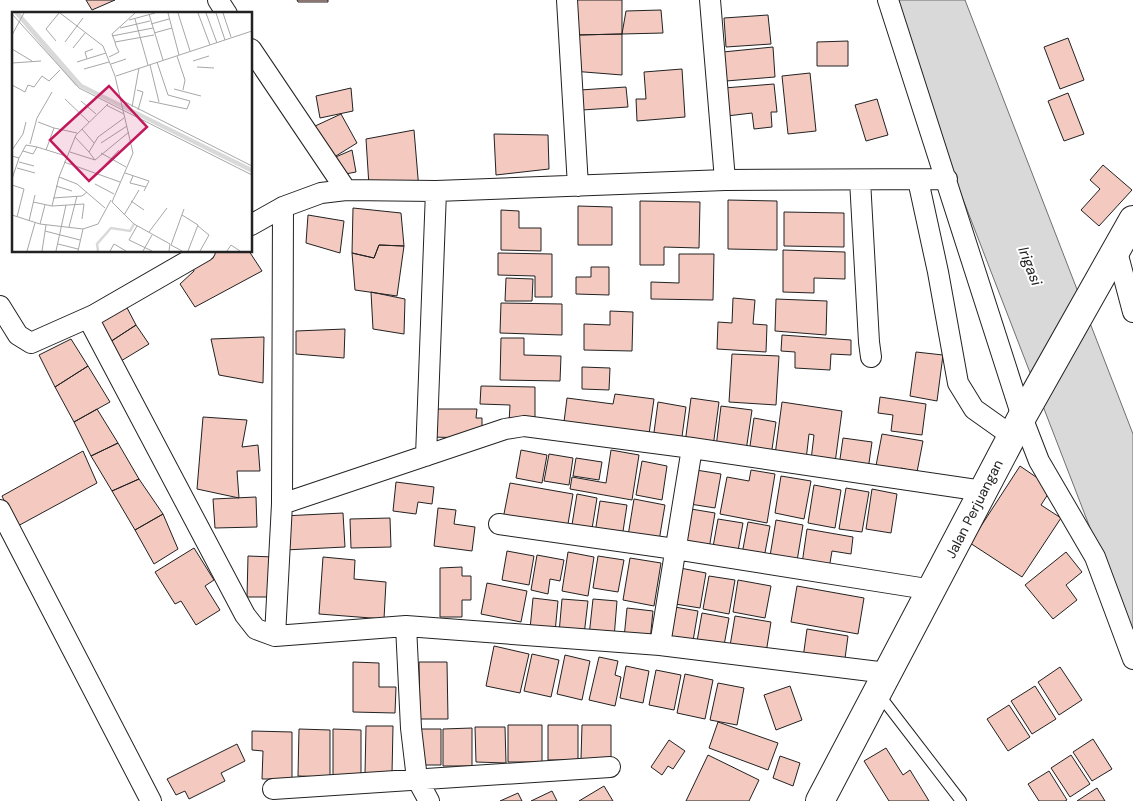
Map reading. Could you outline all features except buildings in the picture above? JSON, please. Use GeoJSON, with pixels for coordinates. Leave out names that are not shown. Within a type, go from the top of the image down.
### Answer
{"type":"FeatureCollection","features":[{"type":"Feature","properties":{"kind":"main road","name":"Jalan Perjuangan"},"geometry":{"type":"LineString","coordinates":[[820,801],[882,682],[933,590],[1020,421],[1133,220]]}},
{"type":"Feature","properties":{"kind":"street"},"geometry":{"type":"LineString","coordinates":[[218,0],[226,12]]}},
{"type":"Feature","properties":{"kind":"street"},"geometry":{"type":"LineString","coordinates":[[567,0],[578,186]]}},
{"type":"Feature","properties":{"kind":"street"},"geometry":{"type":"LineString","coordinates":[[710,0],[724,180]]}},
{"type":"Feature","properties":{"kind":"street"},"geometry":{"type":"LineString","coordinates":[[888,0],[947,179],[1020,421],[1039,461],[1095,557],[1133,659]]}},
{"type":"Feature","properties":{"kind":"street"},"geometry":{"type":"LineString","coordinates":[[252,50],[346,190]]}},
{"type":"Feature","properties":{"kind":"street"},"geometry":{"type":"LineString","coordinates":[[252,224],[283,206],[321,193],[346,190],[436,191],[724,180],[947,179]]}},
{"type":"Feature","properties":{"kind":"street"},"geometry":{"type":"LineString","coordinates":[[860,180],[868,342],[871,357]]}},
{"type":"Feature","properties":{"kind":"street"},"geometry":{"type":"LineString","coordinates":[[918,180],[938,272],[958,383],[974,408],[1020,421]]}},
{"type":"Feature","properties":{"kind":"street"},"geometry":{"type":"LineString","coordinates":[[426,456],[436,191]]}},
{"type":"Feature","properties":{"kind":"street"},"geometry":{"type":"LineString","coordinates":[[275,636],[282,504],[283,206]]}},
{"type":"Feature","properties":{"kind":"street"},"geometry":{"type":"LineString","coordinates":[[1115,250],[1133,312]]}},
{"type":"Feature","properties":{"kind":"street"},"geometry":{"type":"LineString","coordinates":[[2,315],[18,335],[31,343],[88,318],[203,252]]}},
{"type":"Feature","properties":{"kind":"street"},"geometry":{"type":"LineString","coordinates":[[88,318],[245,616],[256,629],[275,636],[406,626],[660,645],[882,682]]}},
{"type":"Feature","properties":{"kind":"street"},"geometry":{"type":"LineString","coordinates":[[282,504],[505,428],[524,426],[692,448],[983,491]]}},
{"type":"Feature","properties":{"kind":"street"},"geometry":{"type":"LineString","coordinates":[[660,645],[692,448]]}},
{"type":"Feature","properties":{"kind":"street"},"geometry":{"type":"LineString","coordinates":[[0,510],[152,801]]}},
{"type":"Feature","properties":{"kind":"street"},"geometry":{"type":"LineString","coordinates":[[499,524],[675,549],[933,590]]}},
{"type":"Feature","properties":{"kind":"street"},"geometry":{"type":"LineString","coordinates":[[406,626],[411,728],[417,778],[429,801]]}},
{"type":"Feature","properties":{"kind":"street"},"geometry":{"type":"LineString","coordinates":[[273,789],[417,778],[610,767]]}},
{"type":"Feature","properties":{"kind":"lane"},"geometry":{"type":"LineString","coordinates":[[882,682],[961,801]]}},
{"type":"Feature","properties":{"kind":"water","name":"Irigasi"},"geometry":{"type":"Polygon","coordinates":[[[886,0],[965,0],[1133,434],[1133,639],[886,0]]]}}]}
